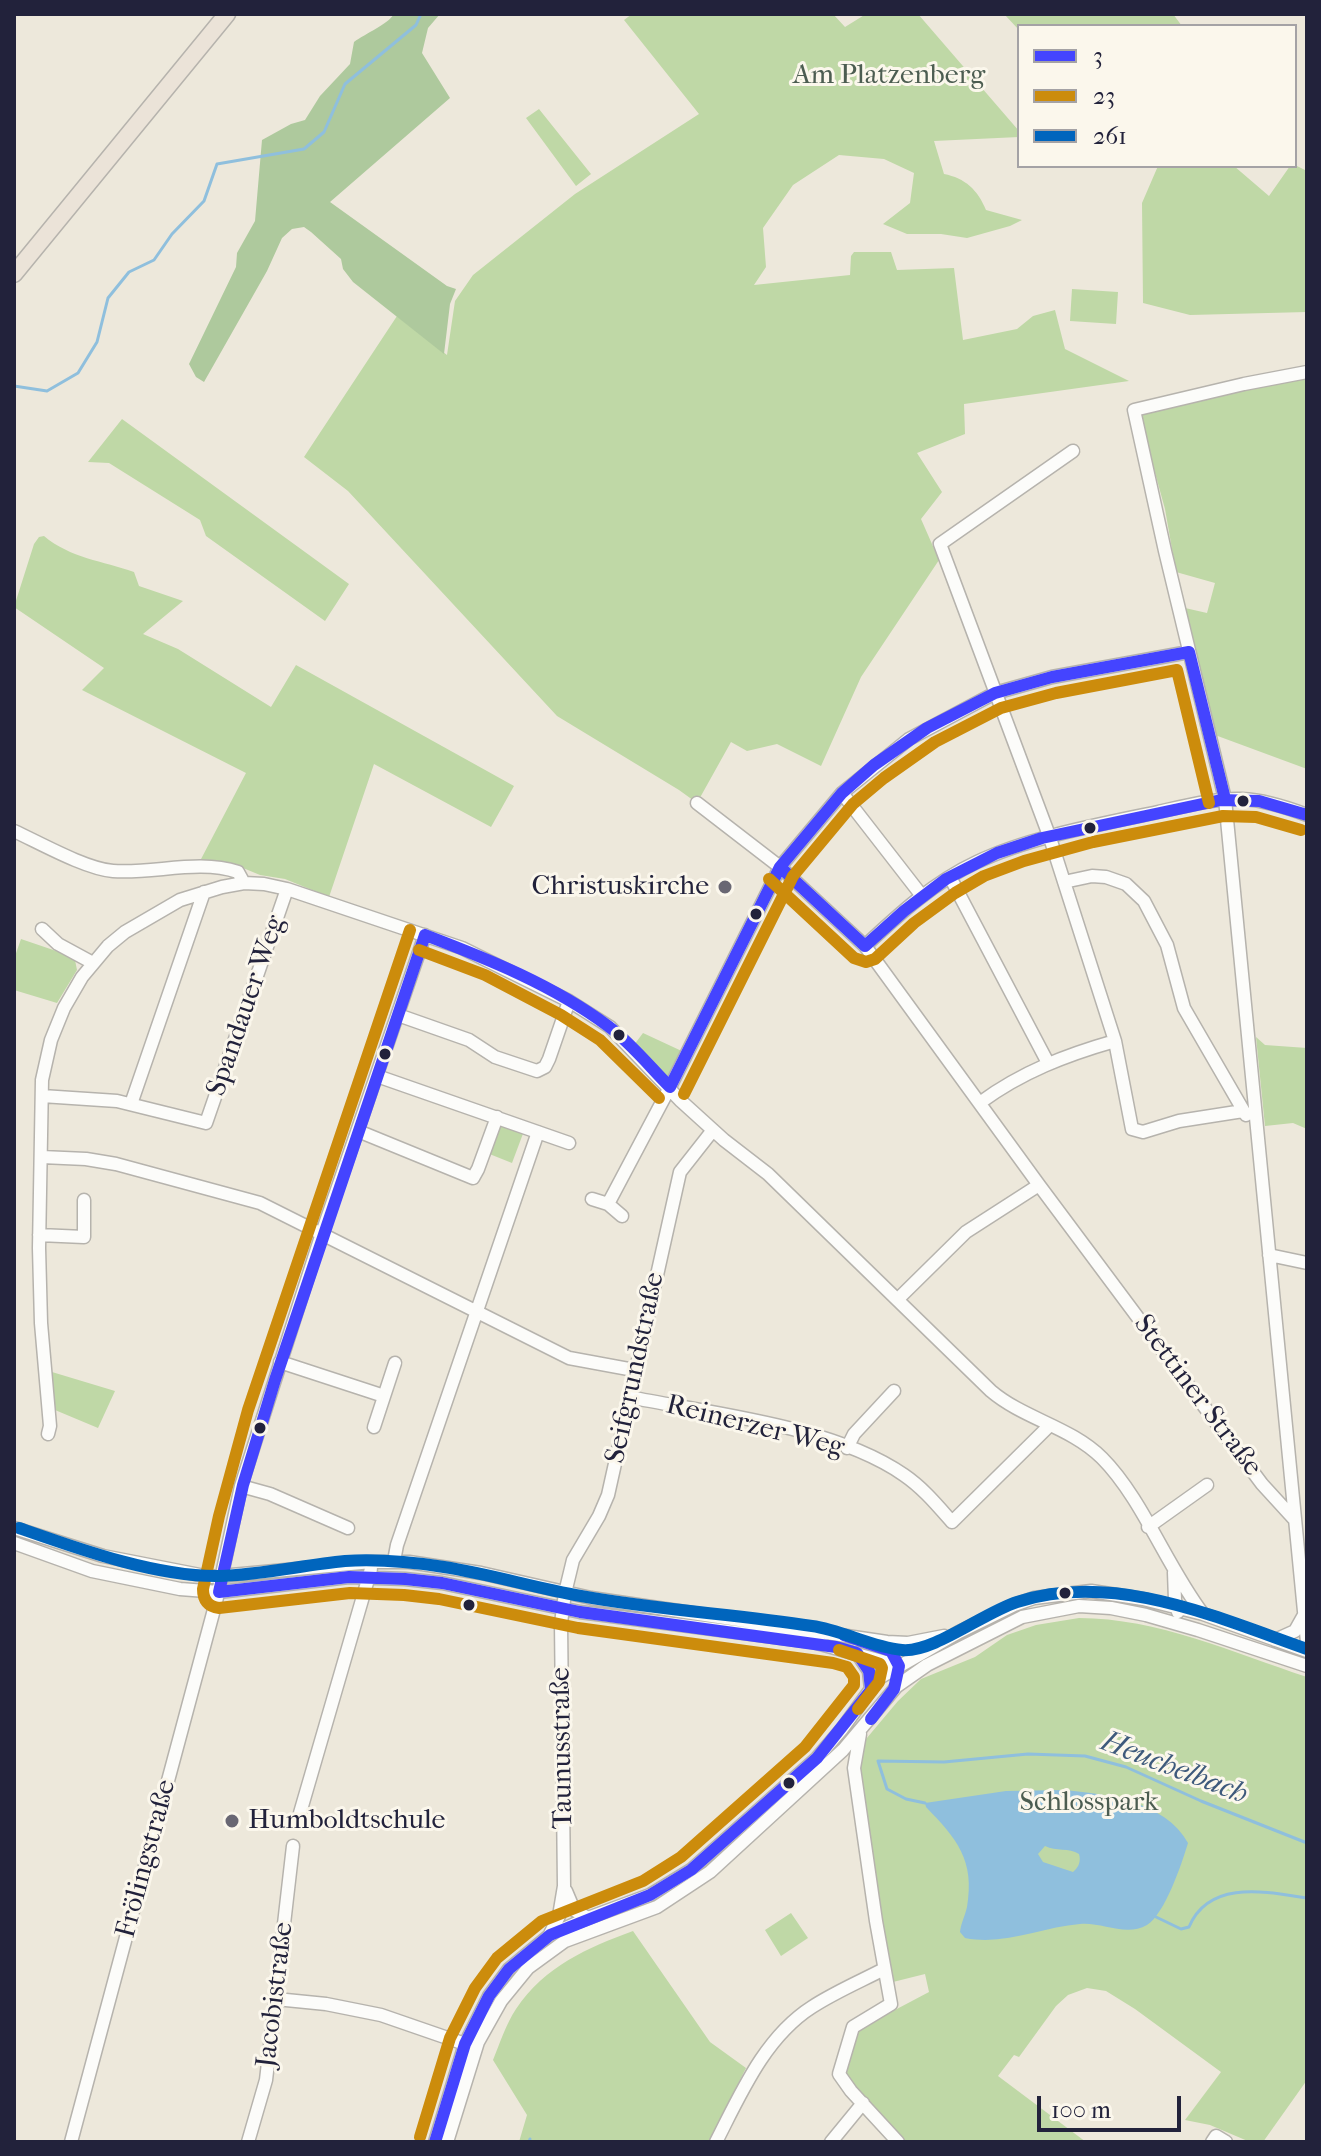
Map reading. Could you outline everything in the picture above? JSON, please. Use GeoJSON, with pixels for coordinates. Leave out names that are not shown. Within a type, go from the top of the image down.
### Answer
{"type":"FeatureCollection","features":[{"type":"Feature","properties":{"kind":"main road"},"geometry":{"type":"LineString","coordinates":[[14,274],[227,14]]}},
{"type":"Feature","properties":{"kind":"street"},"geometry":{"type":"LineString","coordinates":[[1307,372],[1134,410],[1225,799],[1307,1642]]}},
{"type":"Feature","properties":{"kind":"street"},"geometry":{"type":"LineString","coordinates":[[1073,451],[940,544],[1050,838],[1115,1041],[1132,1127],[1137,1132],[1147,1131],[1179,1121],[1243,1111]]}},
{"type":"Feature","properties":{"kind":"street"},"geometry":{"type":"LineString","coordinates":[[608,1204],[780,867],[842,793],[909,739],[995,693],[1052,677],[1189,652]]}},
{"type":"Feature","properties":{"kind":"street"},"geometry":{"type":"LineString","coordinates":[[842,793],[922,896]]}},
{"type":"Feature","properties":{"kind":"street"},"geometry":{"type":"LineString","coordinates":[[865,946],[922,896],[950,877],[978,861],[1050,838],[1128,818],[1225,799],[1276,803],[1307,815]]}},
{"type":"Feature","properties":{"kind":"street","name":"Stettiner Straße"},"geometry":{"type":"LineString","coordinates":[[697,803],[780,867],[865,946],[1262,1484],[1294,1519]]}},
{"type":"Feature","properties":{"kind":"street"},"geometry":{"type":"LineString","coordinates":[[14,831],[103,869],[218,867],[238,872],[244,883]]}},
{"type":"Feature","properties":{"kind":"street"},"geometry":{"type":"LineString","coordinates":[[1064,882],[1092,876],[1106,877],[1126,884],[1144,901],[1167,945],[1184,1008],[1243,1111],[1256,1127]]}},
{"type":"Feature","properties":{"kind":"street"},"geometry":{"type":"LineString","coordinates":[[950,877],[1048,1063]]}},
{"type":"Feature","properties":{"kind":"street"},"geometry":{"type":"LineString","coordinates":[[48,1434],[39,1235],[42,1096],[46,1060],[55,1028],[69,998],[93,963],[116,939],[142,920],[180,900],[204,892],[244,883],[264,884],[287,889],[492,960],[610,1027],[713,1130],[768,1174],[997,1396],[1087,1445],[1102,1458],[1122,1482],[1183,1596],[1177,1607],[1162,1617],[1153,1618]]}},
{"type":"Feature","properties":{"kind":"street","name":"Spandauer Weg"},"geometry":{"type":"LineString","coordinates":[[131,1104],[206,1123],[287,889]]}},
{"type":"Feature","properties":{"kind":"street"},"geometry":{"type":"LineString","coordinates":[[42,1096],[131,1104],[204,892]]}},
{"type":"Feature","properties":{"kind":"street"},"geometry":{"type":"LineString","coordinates":[[42,929],[58,944],[93,963]]}},
{"type":"Feature","properties":{"kind":"street","name":"Frölingstraße"},"geometry":{"type":"LineString","coordinates":[[71,2142],[219,1592],[241,1486],[322,1233],[425,935]]}},
{"type":"Feature","properties":{"kind":"street"},"geometry":{"type":"LineString","coordinates":[[398,1015],[469,1040],[495,1057],[537,1071],[545,1067],[549,1059],[569,1001]]}},
{"type":"Feature","properties":{"kind":"street"},"geometry":{"type":"LineString","coordinates":[[981,1102],[1015,1079],[1048,1063],[1115,1041]]}},
{"type":"Feature","properties":{"kind":"street"},"geometry":{"type":"LineString","coordinates":[[377,1076],[569,1143]]}},
{"type":"Feature","properties":{"kind":"street"},"geometry":{"type":"LineString","coordinates":[[358,1131],[473,1178],[497,1117]]}},
{"type":"Feature","properties":{"kind":"street","name":"Seifgrundstraße"},"geometry":{"type":"LineString","coordinates":[[562,1609],[573,1560],[608,1495],[680,1172],[713,1130]]}},
{"type":"Feature","properties":{"kind":"street"},"geometry":{"type":"LineString","coordinates":[[394,1561],[538,1132]]}},
{"type":"Feature","properties":{"kind":"street"},"geometry":{"type":"LineString","coordinates":[[42,1157],[100,1160],[192,1183],[269,1207],[569,1358],[634,1370]]}},
{"type":"Feature","properties":{"kind":"street"},"geometry":{"type":"LineString","coordinates":[[898,1299],[966,1232],[1039,1185]]}},
{"type":"Feature","properties":{"kind":"street"},"geometry":{"type":"LineString","coordinates":[[592,1199],[608,1204],[622,1216]]}},
{"type":"Feature","properties":{"kind":"street"},"geometry":{"type":"LineString","coordinates":[[39,1235],[84,1237],[84,1200]]}},
{"type":"Feature","properties":{"kind":"street"},"geometry":{"type":"LineString","coordinates":[[1269,1255],[1307,1263]]}},
{"type":"Feature","properties":{"kind":"street"},"geometry":{"type":"LineString","coordinates":[[280,1362],[384,1396]]}},
{"type":"Feature","properties":{"kind":"street"},"geometry":{"type":"LineString","coordinates":[[374,1427],[395,1363]]}},
{"type":"Feature","properties":{"kind":"street"},"geometry":{"type":"LineString","coordinates":[[847,1448],[854,1434],[894,1391]]}},
{"type":"Feature","properties":{"kind":"street","name":"Reinerzer Weg"},"geometry":{"type":"LineString","coordinates":[[629,1397],[795,1431],[847,1448],[901,1473],[926,1493],[952,1522],[1049,1426]]}},
{"type":"Feature","properties":{"kind":"street"},"geometry":{"type":"LineString","coordinates":[[1148,1527],[1207,1485]]}},
{"type":"Feature","properties":{"kind":"street"},"geometry":{"type":"LineString","coordinates":[[241,1486],[270,1494],[348,1528]]}},
{"type":"Feature","properties":{"kind":"street"},"geometry":{"type":"LineString","coordinates":[[14,1528],[68,1547],[176,1572],[221,1576],[394,1561],[481,1573],[565,1593],[904,1643],[959,1632]]}},
{"type":"Feature","properties":{"kind":"street"},"geometry":{"type":"LineString","coordinates":[[14,1543],[92,1571],[134,1581],[219,1592],[370,1576],[442,1583],[562,1609],[813,1642],[899,1666],[927,1665]]}},
{"type":"Feature","properties":{"kind":"street"},"geometry":{"type":"LineString","coordinates":[[300,1813],[372,1562]]}},
{"type":"Feature","properties":{"kind":"street"},"geometry":{"type":"LineString","coordinates":[[1152,1601],[1166,1599],[1177,1582]]}},
{"type":"Feature","properties":{"kind":"street"},"geometry":{"type":"LineString","coordinates":[[1177,1582],[1203,1614]]}},
{"type":"Feature","properties":{"kind":"street"},"geometry":{"type":"LineString","coordinates":[[435,2142],[465,2044],[489,1996],[509,1969],[550,1935],[650,1895],[691,1870],[810,1764],[842,1729],[879,1678],[959,1632],[1014,1605],[1047,1596],[1091,1591],[1152,1601],[1203,1614],[1307,1651]]}},
{"type":"Feature","properties":{"kind":"street"},"geometry":{"type":"LineString","coordinates":[[447,2142],[478,2042],[501,2001],[528,1968],[565,1941],[657,1907],[710,1872],[826,1767],[861,1731],[894,1689],[927,1665],[1022,1617],[1090,1607],[1111,1608],[1192,1628],[1307,1666]]}},
{"type":"Feature","properties":{"kind":"street"},"geometry":{"type":"LineString","coordinates":[[1177,1607],[1180,1618],[1192,1628]]}},
{"type":"Feature","properties":{"kind":"street","name":"Taunusstraße"},"geometry":{"type":"LineString","coordinates":[[550,1935],[559,1916],[564,1886],[562,1609]]}},
{"type":"Feature","properties":{"kind":"street"},"geometry":{"type":"LineString","coordinates":[[1275,1640],[1295,1631],[1304,1615]]}},
{"type":"Feature","properties":{"kind":"street"},"geometry":{"type":"LineString","coordinates":[[847,1635],[891,1651],[899,1666],[894,1689]]}},
{"type":"Feature","properties":{"kind":"street"},"geometry":{"type":"LineString","coordinates":[[857,1653],[869,1671],[871,1690]]}},
{"type":"Feature","properties":{"kind":"street"},"geometry":{"type":"LineString","coordinates":[[861,1731],[854,1768],[891,2004],[853,2027],[839,2071],[846,2084],[898,2142]]}},
{"type":"Feature","properties":{"kind":"street"},"geometry":{"type":"LineString","coordinates":[[826,1767],[836,1764],[854,1768]]}},
{"type":"Feature","properties":{"kind":"street","name":"Jacobistraße"},"geometry":{"type":"LineString","coordinates":[[248,2142],[266,2080],[293,1846]]}},
{"type":"Feature","properties":{"kind":"street"},"geometry":{"type":"LineString","coordinates":[[564,1886],[574,1910],[588,1918]]}},
{"type":"Feature","properties":{"kind":"street"},"geometry":{"type":"LineString","coordinates":[[716,2142],[746,2084],[783,2032],[813,2006],[884,1969]]}},
{"type":"Feature","properties":{"kind":"street"},"geometry":{"type":"LineString","coordinates":[[276,1999],[360,2010],[465,2044]]}},
{"type":"Feature","properties":{"kind":"street"},"geometry":{"type":"LineString","coordinates":[[831,2142],[863,2103]]}},
{"type":"Feature","properties":{"kind":"green space"},"geometry":{"type":"Polygon","coordinates":[[[394,14],[440,14],[428,28],[422,53],[450,98],[330,202],[447,286],[456,289],[450,304],[444,354],[353,282],[343,269],[341,259],[304,227],[292,229],[282,238],[267,271],[204,382],[196,377],[189,364],[236,267],[237,253],[255,221],[262,140],[305,120],[320,96],[350,64],[354,42],[394,14]]]}},
{"type":"Feature","properties":{"kind":"green space","name":"Am Platzenberg"},"geometry":{"type":"Polygon","coordinates":[[[632,14],[833,14],[845,27],[866,14],[918,14],[1017,129],[1017,137],[934,141],[944,174],[970,186],[986,210],[1022,220],[967,238],[907,234],[883,224],[910,203],[914,173],[884,159],[839,155],[793,185],[763,228],[766,267],[754,285],[850,275],[854,252],[891,252],[897,270],[954,268],[963,340],[1017,329],[1033,316],[1055,310],[1065,349],[1129,381],[964,404],[965,434],[917,453],[942,492],[921,519],[939,560],[861,677],[821,766],[777,744],[747,751],[731,742],[697,803],[557,716],[348,491],[304,457],[397,316],[447,355],[455,301],[473,275],[575,194],[699,114],[624,20],[632,14]]]}},
{"type":"Feature","properties":{"kind":"green space"},"geometry":{"type":"Polygon","coordinates":[[[1004,14],[1173,14],[1180,24],[1017,24],[1017,28],[1004,14]]]}},
{"type":"Feature","properties":{"kind":"green space"},"geometry":{"type":"Polygon","coordinates":[[[539,109],[591,174],[576,186],[526,118],[539,109]]]}},
{"type":"Feature","properties":{"kind":"green space"},"geometry":{"type":"Polygon","coordinates":[[[1297,166],[1307,171],[1307,312],[1190,315],[1143,303],[1142,203],[1157,168],[1236,168],[1269,196],[1289,168],[1297,166]]]}},
{"type":"Feature","properties":{"kind":"green space"},"geometry":{"type":"Polygon","coordinates":[[[1072,289],[1118,292],[1116,324],[1070,321],[1072,289]]]}},
{"type":"Feature","properties":{"kind":"green space"},"geometry":{"type":"Polygon","coordinates":[[[1307,375],[1307,769],[1215,735],[1185,608],[1207,613],[1215,583],[1176,572],[1165,509],[1138,411],[1307,375]]]}},
{"type":"Feature","properties":{"kind":"green space"},"geometry":{"type":"Polygon","coordinates":[[[122,419],[349,584],[325,621],[206,536],[200,520],[109,463],[88,462],[122,419]]]}},
{"type":"Feature","properties":{"kind":"green space"},"geometry":{"type":"Polygon","coordinates":[[[44,536],[76,554],[134,572],[139,586],[183,601],[143,634],[178,649],[271,707],[296,665],[514,786],[491,827],[374,764],[329,897],[285,879],[260,875],[231,863],[200,861],[246,773],[82,690],[104,668],[14,607],[34,544],[44,536]]]}},
{"type":"Feature","properties":{"kind":"green space"},"geometry":{"type":"Polygon","coordinates":[[[21,939],[75,960],[77,970],[57,1003],[14,990],[14,959],[21,939]]]}},
{"type":"Feature","properties":{"kind":"green space"},"geometry":{"type":"Polygon","coordinates":[[[643,1033],[686,1053],[670,1087],[631,1049],[643,1033]]]}},
{"type":"Feature","properties":{"kind":"green space"},"geometry":{"type":"Polygon","coordinates":[[[1256,1037],[1265,1045],[1307,1048],[1307,1129],[1293,1123],[1265,1126],[1256,1037]]]}},
{"type":"Feature","properties":{"kind":"green space"},"geometry":{"type":"Polygon","coordinates":[[[505,1124],[524,1131],[512,1163],[487,1153],[495,1129],[505,1124]]]}},
{"type":"Feature","properties":{"kind":"green space"},"geometry":{"type":"Polygon","coordinates":[[[52,1372],[115,1391],[98,1428],[55,1410],[52,1372]]]}},
{"type":"Feature","properties":{"kind":"green space","name":"Schlosspark"},"geometry":{"type":"Polygon","coordinates":[[[1079,1618],[1166,1630],[1307,1677],[1307,2080],[1263,2142],[1250,2142],[1210,2125],[1185,2120],[1221,2072],[1135,2009],[1106,1991],[1087,1988],[1068,1995],[1056,2006],[1019,2057],[1014,2055],[998,2076],[1086,2142],[905,2142],[845,2077],[857,2030],[929,1992],[925,1974],[893,1982],[880,1920],[861,1778],[861,1745],[921,1679],[975,1657],[1007,1635],[1036,1625],[1079,1618]]]}},
{"type":"Feature","properties":{"kind":"green space"},"geometry":{"type":"Polygon","coordinates":[[[791,1913],[808,1938],[781,1956],[765,1930],[791,1913]]]}},
{"type":"Feature","properties":{"kind":"green space"},"geometry":{"type":"Polygon","coordinates":[[[633,1931],[710,2042],[746,2068],[709,2142],[519,2142],[527,2115],[493,2060],[512,2015],[540,1981],[568,1960],[633,1931]]]}},
{"type":"Feature","properties":{"kind":"water"},"geometry":{"type":"Polygon","coordinates":[[[1064,1790],[1115,1797],[1149,1809],[1178,1829],[1188,1843],[1172,1887],[1154,1919],[1131,1930],[1080,1924],[994,1940],[965,1938],[960,1932],[969,1891],[966,1863],[955,1840],[925,1803],[1006,1791],[1064,1790]],[[1045,1846],[1038,1854],[1043,1862],[1073,1872],[1077,1868],[1079,1854],[1045,1846]]]}},
{"type":"Feature","properties":{"kind":"waterway"},"geometry":{"type":"LineString","coordinates":[[14,386],[47,391],[78,373],[97,342],[108,298],[129,272],[154,260],[172,234],[204,201],[217,164],[304,149],[324,132],[345,84],[416,25],[421,14]]}},
{"type":"Feature","properties":{"kind":"waterway","name":"Heuchelbach"},"geometry":{"type":"LineString","coordinates":[[925,1803],[906,1799],[887,1789],[878,1761],[944,1762],[1028,1754],[1085,1756],[1126,1767],[1307,1843]]}},
{"type":"Feature","properties":{"kind":"waterway"},"geometry":{"type":"LineString","coordinates":[[1154,1916],[1181,1929],[1189,1927],[1198,1912],[1210,1901],[1225,1895],[1257,1892],[1307,1898]]}},
{"type":"Feature","properties":{"kind":"transit line","name":"3"},"geometry":{"type":"LineString","coordinates":[[670,1087],[780,867],[842,793],[874,765],[927,728],[995,693],[1052,677],[1189,652],[1225,799]]}},
{"type":"Feature","properties":{"kind":"transit line","name":"23"},"geometry":{"type":"LineString","coordinates":[[684,1094],[793,876],[853,804],[935,742],[1001,708],[1056,693],[1177,670],[1209,803]]}},
{"type":"Feature","properties":{"kind":"transit line","name":"3"},"geometry":{"type":"LineString","coordinates":[[780,867],[865,946],[946,879],[997,853],[1042,838],[1221,800],[1259,801],[1307,815]]}},
{"type":"Feature","properties":{"kind":"transit line","name":"23"},"geometry":{"type":"LineString","coordinates":[[769,879],[854,958],[866,962],[875,959],[914,923],[955,893],[984,876],[1024,861],[1093,842],[1223,816],[1256,817],[1301,830]]}},
{"type":"Feature","properties":{"kind":"transit line","name":"23"},"geometry":{"type":"LineString","coordinates":[[410,930],[248,1410],[219,1516],[203,1589],[205,1600],[219,1608],[350,1593],[439,1599],[578,1628],[833,1663],[847,1667],[854,1677],[854,1685],[805,1747],[681,1857],[643,1881],[542,1921],[497,1958],[475,1988],[450,2038],[420,2137]]}},
{"type":"Feature","properties":{"kind":"transit line","name":"3"},"geometry":{"type":"LineString","coordinates":[[425,935],[275,1380],[243,1485],[219,1592],[349,1577],[442,1583],[580,1612],[836,1647],[857,1653],[869,1671],[871,1690],[817,1758],[691,1870],[650,1895],[550,1935],[509,1969],[489,1996],[465,2044],[435,2142]]}},
{"type":"Feature","properties":{"kind":"transit line","name":"3"},"geometry":{"type":"LineString","coordinates":[[425,935],[520,974],[587,1011],[625,1040],[670,1087]]}},
{"type":"Feature","properties":{"kind":"transit line","name":"23"},"geometry":{"type":"LineString","coordinates":[[419,950],[485,975],[561,1015],[600,1040],[659,1098]]}},
{"type":"Feature","properties":{"kind":"transit line","name":"261"},"geometry":{"type":"LineString","coordinates":[[19,1528],[118,1560],[170,1572],[219,1576],[345,1561],[420,1564],[610,1601],[812,1626],[902,1650],[943,1639],[1017,1602],[1054,1594],[1090,1592],[1164,1602],[1307,1649]]}},
{"type":"Feature","properties":{"kind":"transit line","name":"3"},"geometry":{"type":"LineString","coordinates":[[844,1635],[891,1651],[899,1666],[894,1689],[871,1719]]}},
{"type":"Feature","properties":{"kind":"transit line","name":"23"},"geometry":{"type":"LineString","coordinates":[[839,1650],[880,1664],[882,1668],[879,1682],[858,1709]]}},
{"type":"Feature","properties":{"kind":"place","name":"Christuskirche"},"geometry":{"type":"Point","coordinates":[725,887]}},
{"type":"Feature","properties":{"kind":"place","name":"Humboldtschule"},"geometry":{"type":"Point","coordinates":[232,1821]}}]}
